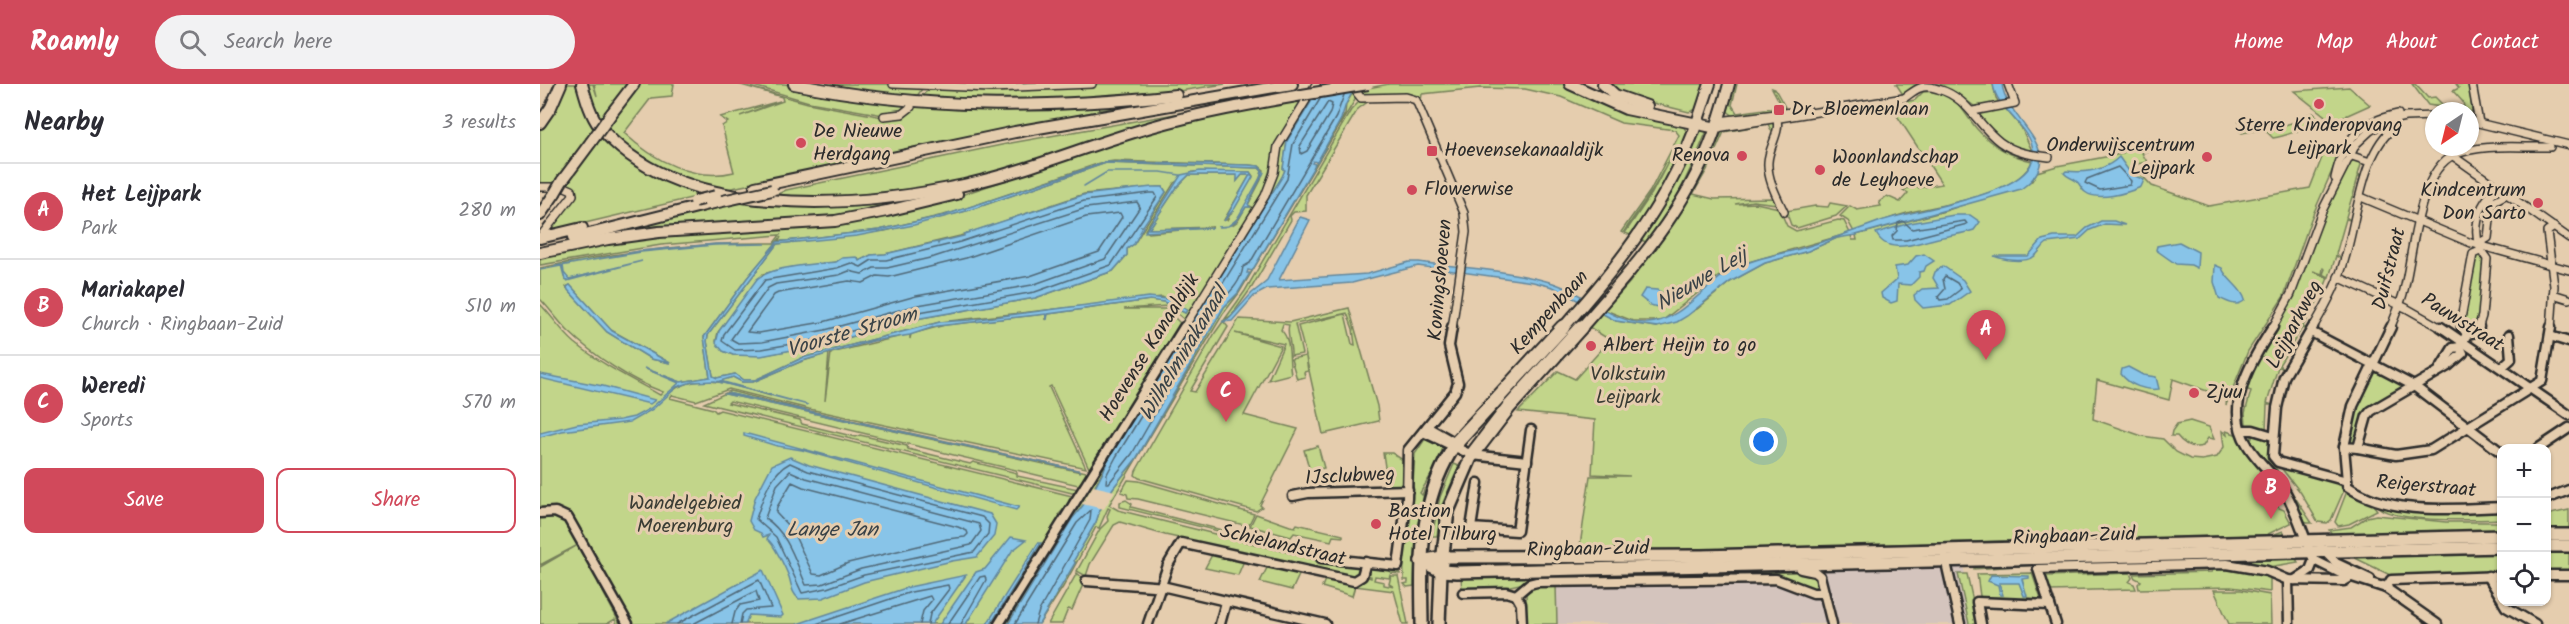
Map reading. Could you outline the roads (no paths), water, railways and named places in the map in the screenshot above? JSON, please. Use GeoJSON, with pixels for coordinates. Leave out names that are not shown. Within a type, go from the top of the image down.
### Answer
{"type":"FeatureCollection","features":[{"type":"Feature","properties":{"kind":"highway"},"geometry":{"type":"LineString","coordinates":[[540,123],[561,84]]}},
{"type":"Feature","properties":{"kind":"highway"},"geometry":{"type":"LineString","coordinates":[[582,84],[587,103],[599,126],[632,156],[649,167],[689,184],[744,197],[791,202],[872,200],[908,196],[964,185],[1055,159],[1172,121],[1328,84]]}},
{"type":"Feature","properties":{"kind":"highway"},"geometry":{"type":"LineString","coordinates":[[540,215],[562,181],[634,84]]}},
{"type":"Feature","properties":{"kind":"highway"},"geometry":{"type":"LineString","coordinates":[[794,84],[887,100],[989,107],[1093,104],[1195,94]]}},
{"type":"Feature","properties":{"kind":"highway"},"geometry":{"type":"LineString","coordinates":[[1014,132],[1038,125],[1255,84]]}},
{"type":"Feature","properties":{"kind":"highway"},"geometry":{"type":"LineString","coordinates":[[542,243],[695,201],[1014,132],[1292,84]]}},
{"type":"Feature","properties":{"kind":"highway"},"geometry":{"type":"LineString","coordinates":[[542,243],[772,190],[1025,136],[1308,89],[1368,84]]}},
{"type":"Feature","properties":{"kind":"highway"},"geometry":{"type":"LineString","coordinates":[[1570,84],[1626,109],[1718,124]]}},
{"type":"Feature","properties":{"kind":"highway"},"geometry":{"type":"LineString","coordinates":[[1603,84],[1615,95],[1635,103],[1698,121]]}},
{"type":"Feature","properties":{"kind":"highway","name":"Kempenbaan"},"geometry":{"type":"LineString","coordinates":[[1455,446],[1547,345],[1584,321],[1593,295],[1637,238],[1679,166],[1698,121],[1710,84]]}},
{"type":"Feature","properties":{"kind":"highway","name":"Kempenbaan"},"geometry":{"type":"LineString","coordinates":[[1472,455],[1496,420],[1552,363],[1584,321],[1604,302],[1652,244],[1677,206],[1718,124],[1729,84]]}},
{"type":"Feature","properties":{"kind":"highway"},"geometry":{"type":"LineString","coordinates":[[542,243],[673,231],[789,225],[865,215],[975,189],[1026,173],[1055,159]]}},
{"type":"Feature","properties":{"kind":"highway"},"geometry":{"type":"LineString","coordinates":[[1532,348],[1547,345]]}},
{"type":"Feature","properties":{"kind":"highway"},"geometry":{"type":"LineString","coordinates":[[1509,388],[1510,373]]}},
{"type":"Feature","properties":{"kind":"main road","name":"Kempenbaan"},"geometry":{"type":"LineString","coordinates":[[1422,624],[1421,538],[1435,484],[1455,446]]}},
{"type":"Feature","properties":{"kind":"main road","name":"Kempenbaan"},"geometry":{"type":"LineString","coordinates":[[1439,624],[1442,557],[1448,511],[1472,455]]}},
{"type":"Feature","properties":{"kind":"main road"},"geometry":{"type":"LineString","coordinates":[[2551,535],[2569,535]]}},
{"type":"Feature","properties":{"kind":"main road","name":"Ringbaan-Zuid"},"geometry":{"type":"LineString","coordinates":[[1421,561],[1442,557],[2093,555],[2311,548],[2497,536]]}},
{"type":"Feature","properties":{"kind":"main road"},"geometry":{"type":"LineString","coordinates":[[2551,546],[2569,546]]}},
{"type":"Feature","properties":{"kind":"main road","name":"Ringbaan-Zuid"},"geometry":{"type":"LineString","coordinates":[[1421,561],[1441,571],[1788,566],[1945,556],[2311,548],[2338,552],[2497,547]]}},
{"type":"Feature","properties":{"kind":"street"},"geometry":{"type":"LineString","coordinates":[[893,84],[1015,88],[1092,84]]}},
{"type":"Feature","properties":{"kind":"street","name":"Koningshoeven"},"geometry":{"type":"LineString","coordinates":[[1362,84],[1358,93],[1360,98],[1406,97],[1413,98],[1418,104],[1464,213],[1466,232],[1449,346],[1458,383],[1455,392],[1425,430]]}},
{"type":"Feature","properties":{"kind":"street"},"geometry":{"type":"LineString","coordinates":[[1973,111],[2012,104],[2016,101],[2008,84]]}},
{"type":"Feature","properties":{"kind":"street"},"geometry":{"type":"LineString","coordinates":[[2472,84],[2475,102]]}},
{"type":"Feature","properties":{"kind":"street"},"geometry":{"type":"LineString","coordinates":[[918,98],[928,86]]}},
{"type":"Feature","properties":{"kind":"street"},"geometry":{"type":"LineString","coordinates":[[1718,124],[1904,98],[1919,88],[1929,87],[1960,97],[1982,125],[2000,142],[2025,154],[2049,158]]}},
{"type":"Feature","properties":{"kind":"street","name":"Hoevense Kanaaldijk"},"geometry":{"type":"LineString","coordinates":[[999,624],[1265,196],[1274,173],[1278,146],[1308,89]]}},
{"type":"Feature","properties":{"kind":"street"},"geometry":{"type":"LineString","coordinates":[[884,116],[902,114],[911,107]]}},
{"type":"Feature","properties":{"kind":"street"},"geometry":{"type":"LineString","coordinates":[[2334,183],[2337,166],[2343,152],[2354,134],[2366,124],[2393,114],[2425,114]]}},
{"type":"Feature","properties":{"kind":"street"},"geometry":{"type":"LineString","coordinates":[[2289,624],[2292,580],[2314,567],[2311,548],[2282,488],[2252,451],[2241,430],[2238,417],[2240,398],[2250,364],[2288,302],[2311,237],[2349,154],[2361,138],[2376,126],[2408,116],[2425,115]]}},
{"type":"Feature","properties":{"kind":"street"},"geometry":{"type":"LineString","coordinates":[[1777,116],[1779,127],[1768,162],[1771,178],[1784,212]]}},
{"type":"Feature","properties":{"kind":"street"},"geometry":{"type":"LineString","coordinates":[[2479,120],[2569,145]]}},
{"type":"Feature","properties":{"kind":"street","name":"Leijparkweg"},"geometry":{"type":"LineString","coordinates":[[2273,436],[2284,377],[2332,296],[2370,162],[2380,140],[2391,130]]}},
{"type":"Feature","properties":{"kind":"street"},"geometry":{"type":"LineString","coordinates":[[2479,150],[2550,147]]}},
{"type":"Feature","properties":{"kind":"street"},"geometry":{"type":"LineString","coordinates":[[2349,154],[2370,162]]}},
{"type":"Feature","properties":{"kind":"street"},"geometry":{"type":"LineString","coordinates":[[2453,156],[2569,238]]}},
{"type":"Feature","properties":{"kind":"street","name":"Duifstraat"},"geometry":{"type":"LineString","coordinates":[[2347,482],[2344,447],[2350,410],[2400,306],[2418,223],[2431,177],[2441,162],[2453,156]]}},
{"type":"Feature","properties":{"kind":"street"},"geometry":{"type":"LineString","coordinates":[[540,187],[565,187],[573,192],[542,243]]}},
{"type":"Feature","properties":{"kind":"street"},"geometry":{"type":"LineString","coordinates":[[2464,340],[2477,332],[2482,316],[2487,259],[2476,234],[2481,209],[2488,195],[2499,188]]}},
{"type":"Feature","properties":{"kind":"street"},"geometry":{"type":"LineString","coordinates":[[2358,448],[2367,416],[2371,411],[2448,366],[2463,353],[2464,340],[2460,324],[2473,254],[2488,238],[2492,202],[2507,194]]}},
{"type":"Feature","properties":{"kind":"street"},"geometry":{"type":"LineString","coordinates":[[2361,197],[2418,223],[2481,246],[2569,270]]}},
{"type":"Feature","properties":{"kind":"street"},"geometry":{"type":"LineString","coordinates":[[2344,447],[2396,455],[2428,451],[2531,388],[2545,377],[2553,294],[2547,232],[2554,227]]}},
{"type":"Feature","properties":{"kind":"street","name":"Pauwstraat"},"geometry":{"type":"LineString","coordinates":[[2338,277],[2464,340],[2569,416]]}},
{"type":"Feature","properties":{"kind":"street"},"geometry":{"type":"LineString","coordinates":[[2553,294],[2569,299]]}},
{"type":"Feature","properties":{"kind":"street"},"geometry":{"type":"LineString","coordinates":[[2311,332],[2414,386],[2497,449]]}},
{"type":"Feature","properties":{"kind":"street","name":"Pauwstraat"},"geometry":{"type":"LineString","coordinates":[[2502,367],[2511,359],[2512,352],[2508,345],[2510,335]]}},
{"type":"Feature","properties":{"kind":"street"},"geometry":{"type":"LineString","coordinates":[[2550,336],[2569,342]]}},
{"type":"Feature","properties":{"kind":"street"},"geometry":{"type":"LineString","coordinates":[[2545,444],[2569,428]]}},
{"type":"Feature","properties":{"kind":"street"},"geometry":{"type":"LineString","coordinates":[[1321,558],[1398,566],[1407,490],[1408,450],[1425,430],[1472,455],[1527,461]]}},
{"type":"Feature","properties":{"kind":"street"},"geometry":{"type":"LineString","coordinates":[[1478,483],[1471,528],[1514,532],[1520,525],[1531,430]]}},
{"type":"Feature","properties":{"kind":"street"},"geometry":{"type":"LineString","coordinates":[[2241,430],[2253,430],[2273,436]]}},
{"type":"Feature","properties":{"kind":"street","name":"Reigerstraat"},"geometry":{"type":"LineString","coordinates":[[2273,436],[2273,456],[2278,462],[2347,482],[2347,486],[2355,493],[2370,500],[2437,508],[2497,507]]}},
{"type":"Feature","properties":{"kind":"street","name":"IJsclubweg"},"geometry":{"type":"LineString","coordinates":[[1293,496],[1407,490]]}},
{"type":"Feature","properties":{"kind":"street"},"geometry":{"type":"LineString","coordinates":[[2551,498],[2569,490]]}},
{"type":"Feature","properties":{"kind":"street"},"geometry":{"type":"LineString","coordinates":[[540,513],[555,512],[568,518],[628,624]]}},
{"type":"Feature","properties":{"kind":"street","name":"Schielandstraat"},"geometry":{"type":"LineString","coordinates":[[1161,587],[1168,566],[1181,543],[1354,581],[1362,576],[1366,562]]}},
{"type":"Feature","properties":{"kind":"street"},"geometry":{"type":"LineString","coordinates":[[2311,548],[2386,588]]}},
{"type":"Feature","properties":{"kind":"street","name":"Ringbaan-Zuid"},"geometry":{"type":"LineString","coordinates":[[2311,548],[2349,578],[2366,580],[2386,588]]}},
{"type":"Feature","properties":{"kind":"street"},"geometry":{"type":"LineString","coordinates":[[2338,552],[2341,561],[2373,577],[2426,621],[2437,624]]}},
{"type":"Feature","properties":{"kind":"street"},"geometry":{"type":"LineString","coordinates":[[1945,556],[1960,624]]}},
{"type":"Feature","properties":{"kind":"street","name":"Ringbaan-Zuid"},"geometry":{"type":"LineString","coordinates":[[2050,605],[2038,568],[2227,564],[2267,571],[2292,580],[2344,581],[2349,578]]}},
{"type":"Feature","properties":{"kind":"street"},"geometry":{"type":"LineString","coordinates":[[1788,566],[1815,572],[1822,580],[1832,624]]}},
{"type":"Feature","properties":{"kind":"street"},"geometry":{"type":"LineString","coordinates":[[2551,575],[2569,575]]}},
{"type":"Feature","properties":{"kind":"street"},"geometry":{"type":"LineString","coordinates":[[2488,576],[2497,591]]}},
{"type":"Feature","properties":{"kind":"street"},"geometry":{"type":"LineString","coordinates":[[2386,588],[2391,580],[2497,576]]}},
{"type":"Feature","properties":{"kind":"street","name":"Ringbaan-Zuid"},"geometry":{"type":"LineString","coordinates":[[1516,595],[1537,582],[1738,578],[1776,579],[1813,593],[1824,593]]}},
{"type":"Feature","properties":{"kind":"street"},"geometry":{"type":"LineString","coordinates":[[1086,580],[1161,587],[1325,624]]}},
{"type":"Feature","properties":{"kind":"street"},"geometry":{"type":"LineString","coordinates":[[1148,624],[1161,587]]}},
{"type":"Feature","properties":{"kind":"street"},"geometry":{"type":"LineString","coordinates":[[1463,593],[1506,592],[1516,595],[1521,604],[1522,624]]}},
{"type":"Feature","properties":{"kind":"street"},"geometry":{"type":"LineString","coordinates":[[1220,624],[1226,602]]}},
{"type":"Feature","properties":{"kind":"street"},"geometry":{"type":"LineString","coordinates":[[1981,624],[1977,602],[2050,605],[2056,624]]}},
{"type":"Feature","properties":{"kind":"street"},"geometry":{"type":"LineString","coordinates":[[2505,606],[2535,624]]}},
{"type":"Feature","properties":{"kind":"water","name":"Wilhelminakanaal"},"geometry":{"type":"Polygon","coordinates":[[[1322,84],[1357,84],[1317,162],[1313,161],[1312,163],[1315,164],[1312,170],[1252,271],[1248,270],[1247,273],[1250,273],[1238,293],[1224,307],[1136,459],[1113,488],[1100,510],[1096,522],[1074,560],[1075,563],[1039,624],[1008,624],[1072,519],[1094,489],[1109,457],[1282,177],[1285,170],[1283,169],[1287,141],[1322,84]]]}},
{"type":"Feature","properties":{"kind":"water"},"geometry":{"type":"Polygon","coordinates":[[[1993,84],[2002,84],[2006,98],[2039,150],[2041,162],[2035,175],[2021,189],[1856,235],[1837,238],[1808,251],[1765,263],[1730,282],[1677,322],[1657,327],[1616,321],[1553,287],[1533,282],[1418,266],[1352,283],[1267,289],[1254,296],[1232,321],[1222,322],[1230,318],[1252,293],[1266,282],[1300,217],[1310,220],[1279,280],[1367,274],[1409,262],[1419,262],[1503,272],[1537,279],[1565,288],[1623,319],[1648,323],[1660,321],[1681,310],[1721,277],[1739,266],[1820,243],[1881,221],[1965,200],[2009,184],[2024,173],[2032,161],[2033,150],[2024,131],[2002,104],[1993,84]]]}},
{"type":"Feature","properties":{"kind":"water"},"geometry":{"type":"Polygon","coordinates":[[[2119,157],[2131,174],[2144,180],[2141,187],[2121,194],[2091,195],[2064,173],[2101,168],[2119,157]]]}},
{"type":"Feature","properties":{"kind":"water"},"geometry":{"type":"Polygon","coordinates":[[[1106,162],[1248,165],[1259,166],[1264,172],[1248,204],[1250,207],[1246,207],[1235,222],[1228,226],[1237,219],[1261,176],[1262,171],[1259,168],[1106,163],[970,210],[914,225],[857,236],[777,244],[708,335],[707,341],[713,376],[717,378],[735,374],[743,380],[755,380],[802,358],[940,322],[1149,297],[1167,299],[1187,310],[1185,313],[1164,302],[1150,300],[1048,314],[1047,320],[1046,314],[937,326],[910,335],[873,341],[802,361],[753,382],[742,382],[733,377],[720,381],[808,405],[715,381],[692,382],[677,387],[653,409],[630,422],[562,431],[540,437],[540,433],[577,424],[634,417],[651,408],[679,383],[644,368],[681,382],[710,377],[704,337],[747,278],[777,242],[879,230],[945,215],[1106,162]]]}},
{"type":"Feature","properties":{"kind":"water"},"geometry":{"type":"Polygon","coordinates":[[[1200,171],[1250,172],[1253,177],[1235,208],[1224,221],[1250,175],[1242,175],[1237,181],[1237,175],[1189,175],[1177,187],[1149,229],[1213,228],[1145,232],[1181,175],[1200,171]]]}},
{"type":"Feature","properties":{"kind":"water","name":"Voorste Stroom"},"geometry":{"type":"Polygon","coordinates":[[[1163,187],[1166,192],[1143,226],[1140,226],[1143,227],[1134,244],[1127,249],[1127,255],[1113,271],[1035,298],[921,318],[828,343],[761,356],[733,355],[723,351],[716,343],[719,331],[757,279],[773,271],[795,266],[836,262],[842,258],[857,257],[859,261],[871,255],[937,242],[938,244],[1083,195],[1163,187]]]}},
{"type":"Feature","properties":{"kind":"water"},"geometry":{"type":"Polygon","coordinates":[[[1954,215],[1970,215],[1980,222],[1974,230],[1902,246],[1887,244],[1876,233],[1910,223],[1954,215]]]}},
{"type":"Feature","properties":{"kind":"water"},"geometry":{"type":"Polygon","coordinates":[[[2101,221],[2114,221],[2125,225],[2105,224],[2090,230],[2080,239],[2047,243],[2029,259],[2014,260],[1994,256],[2028,256],[2042,240],[2054,237],[2077,237],[2087,228],[2101,221]]]}},
{"type":"Feature","properties":{"kind":"water"},"geometry":{"type":"Polygon","coordinates":[[[2179,242],[2198,252],[2197,268],[2191,265],[2176,264],[2156,250],[2157,246],[2179,242]]]}},
{"type":"Feature","properties":{"kind":"water"},"geometry":{"type":"Polygon","coordinates":[[[716,244],[766,244],[714,245],[641,252],[590,261],[640,251],[716,244]]]}},
{"type":"Feature","properties":{"kind":"water"},"geometry":{"type":"Polygon","coordinates":[[[1924,254],[1934,261],[1926,266],[1924,271],[1919,272],[1919,277],[1911,285],[1898,284],[1897,301],[1891,303],[1882,298],[1881,293],[1897,279],[1895,267],[1908,265],[1916,256],[1924,254]]]}},
{"type":"Feature","properties":{"kind":"water"},"geometry":{"type":"Polygon","coordinates":[[[642,261],[567,281],[561,266],[569,279],[642,261]]]}},
{"type":"Feature","properties":{"kind":"water"},"geometry":{"type":"Polygon","coordinates":[[[2215,265],[2222,268],[2227,277],[2241,291],[2245,300],[2236,304],[2219,298],[2214,282],[2215,265]]]}},
{"type":"Feature","properties":{"kind":"water"},"geometry":{"type":"Polygon","coordinates":[[[1943,266],[1963,280],[1970,291],[1950,305],[1923,308],[1915,300],[1914,295],[1922,289],[1939,288],[1933,278],[1935,272],[1943,266]]]}},
{"type":"Feature","properties":{"kind":"water"},"geometry":{"type":"Polygon","coordinates":[[[570,285],[612,331],[670,363],[651,359],[607,332],[568,290],[567,287],[570,285]]]}},
{"type":"Feature","properties":{"kind":"water"},"geometry":{"type":"Polygon","coordinates":[[[1645,289],[1657,290],[1668,296],[1668,303],[1662,308],[1650,305],[1640,297],[1645,289]]]}},
{"type":"Feature","properties":{"kind":"water"},"geometry":{"type":"Polygon","coordinates":[[[2128,367],[2143,375],[2156,377],[2159,389],[2143,388],[2128,381],[2121,374],[2122,369],[2128,367]]]}},
{"type":"Feature","properties":{"kind":"water"},"geometry":{"type":"Polygon","coordinates":[[[540,374],[603,386],[655,400],[650,404],[540,378],[540,374]]]}},
{"type":"Feature","properties":{"kind":"water"},"geometry":{"type":"Polygon","coordinates":[[[727,393],[1081,471],[725,394],[727,393]]]}},
{"type":"Feature","properties":{"kind":"water"},"geometry":{"type":"Polygon","coordinates":[[[744,433],[1019,507],[1016,510],[802,450],[777,446],[744,436],[744,433]]]}},
{"type":"Feature","properties":{"kind":"water","name":"Lange Jan"},"geometry":{"type":"Polygon","coordinates":[[[790,457],[809,465],[990,514],[996,524],[994,536],[977,557],[864,582],[823,598],[799,599],[793,591],[779,556],[767,539],[769,535],[763,537],[761,533],[754,530],[749,521],[755,498],[772,465],[790,457]]]}},
{"type":"Feature","properties":{"kind":"water"},"geometry":{"type":"Polygon","coordinates":[[[1011,537],[1026,540],[1012,551],[966,624],[940,624],[976,572],[985,569],[1011,537]]]}},
{"type":"Feature","properties":{"kind":"water"},"geometry":{"type":"Polygon","coordinates":[[[1038,543],[1041,543],[991,624],[987,624],[1038,543]]]}},
{"type":"Feature","properties":{"kind":"water"},"geometry":{"type":"Polygon","coordinates":[[[763,570],[783,615],[781,617],[749,615],[745,624],[665,624],[763,570]]]}},
{"type":"Feature","properties":{"kind":"water"},"geometry":{"type":"Polygon","coordinates":[[[966,575],[932,624],[797,624],[909,587],[966,575]]]}},
{"type":"Feature","properties":{"kind":"water"},"geometry":{"type":"Polygon","coordinates":[[[1991,575],[2029,576],[2029,578],[2022,579],[2027,596],[2024,596],[2019,583],[1999,583],[2003,595],[2000,595],[1998,585],[1988,581],[1991,575]]]}},
{"type":"Feature","properties":{"kind":"waterway"},"geometry":{"type":"LineString","coordinates":[[1084,186],[1107,172],[1161,172],[1180,175]]}},
{"type":"Feature","properties":{"kind":"place","name":"Sterre Kinderopvang Leijpark"},"geometry":{"type":"Point","coordinates":[2319,104]}},
{"type":"Feature","properties":{"kind":"place","name":"Dr. Bloemenlaan"},"geometry":{"type":"Point","coordinates":[1779,110]}},
{"type":"Feature","properties":{"kind":"place","name":"De Nieuwe Herdgang"},"geometry":{"type":"Point","coordinates":[801,143]}},
{"type":"Feature","properties":{"kind":"place","name":"Hoevensekanaaldijk"},"geometry":{"type":"Point","coordinates":[1432,151]}},
{"type":"Feature","properties":{"kind":"place","name":"Renova"},"geometry":{"type":"Point","coordinates":[1742,156]}},
{"type":"Feature","properties":{"kind":"place","name":"Onderwijscentrum Leijpark"},"geometry":{"type":"Point","coordinates":[2207,157]}},
{"type":"Feature","properties":{"kind":"place","name":"Woonlandschap de Leyhoeve"},"geometry":{"type":"Point","coordinates":[1820,170]}},
{"type":"Feature","properties":{"kind":"place","name":"Flowerwise"},"geometry":{"type":"Point","coordinates":[1412,190]}},
{"type":"Feature","properties":{"kind":"place","name":"Kindcentrum Don Sarto"},"geometry":{"type":"Point","coordinates":[2538,203]}},
{"type":"Feature","properties":{"kind":"place","name":"Albert Heijn to go"},"geometry":{"type":"Point","coordinates":[1591,346]}},
{"type":"Feature","properties":{"kind":"place","name":"Het Leijpark"},"geometry":{"type":"Point","coordinates":[1986,360]}},
{"type":"Feature","properties":{"kind":"place","name":"Zjuu"},"geometry":{"type":"Point","coordinates":[2194,393]}},
{"type":"Feature","properties":{"kind":"place","name":"Weredi"},"geometry":{"type":"Point","coordinates":[1226,422]}},
{"type":"Feature","properties":{"kind":"place","name":"Mariakapel"},"geometry":{"type":"Point","coordinates":[2271,519]}},
{"type":"Feature","properties":{"kind":"place","name":"Bastion Hotel Tilburg"},"geometry":{"type":"Point","coordinates":[1376,524]}},
{"type":"Feature","properties":{"kind":"water label","name":"Nieuwe Leij"},"geometry":{"type":"Point","coordinates":[1702,280]}},
{"type":"Feature","properties":{"kind":"park label","name":"Volkstuin Leijpark"},"geometry":{"type":"Point","coordinates":[1628,386]}},
{"type":"Feature","properties":{"kind":"park label","name":"Wandelgebied Moerenburg"},"geometry":{"type":"Point","coordinates":[685,516]}}]}
